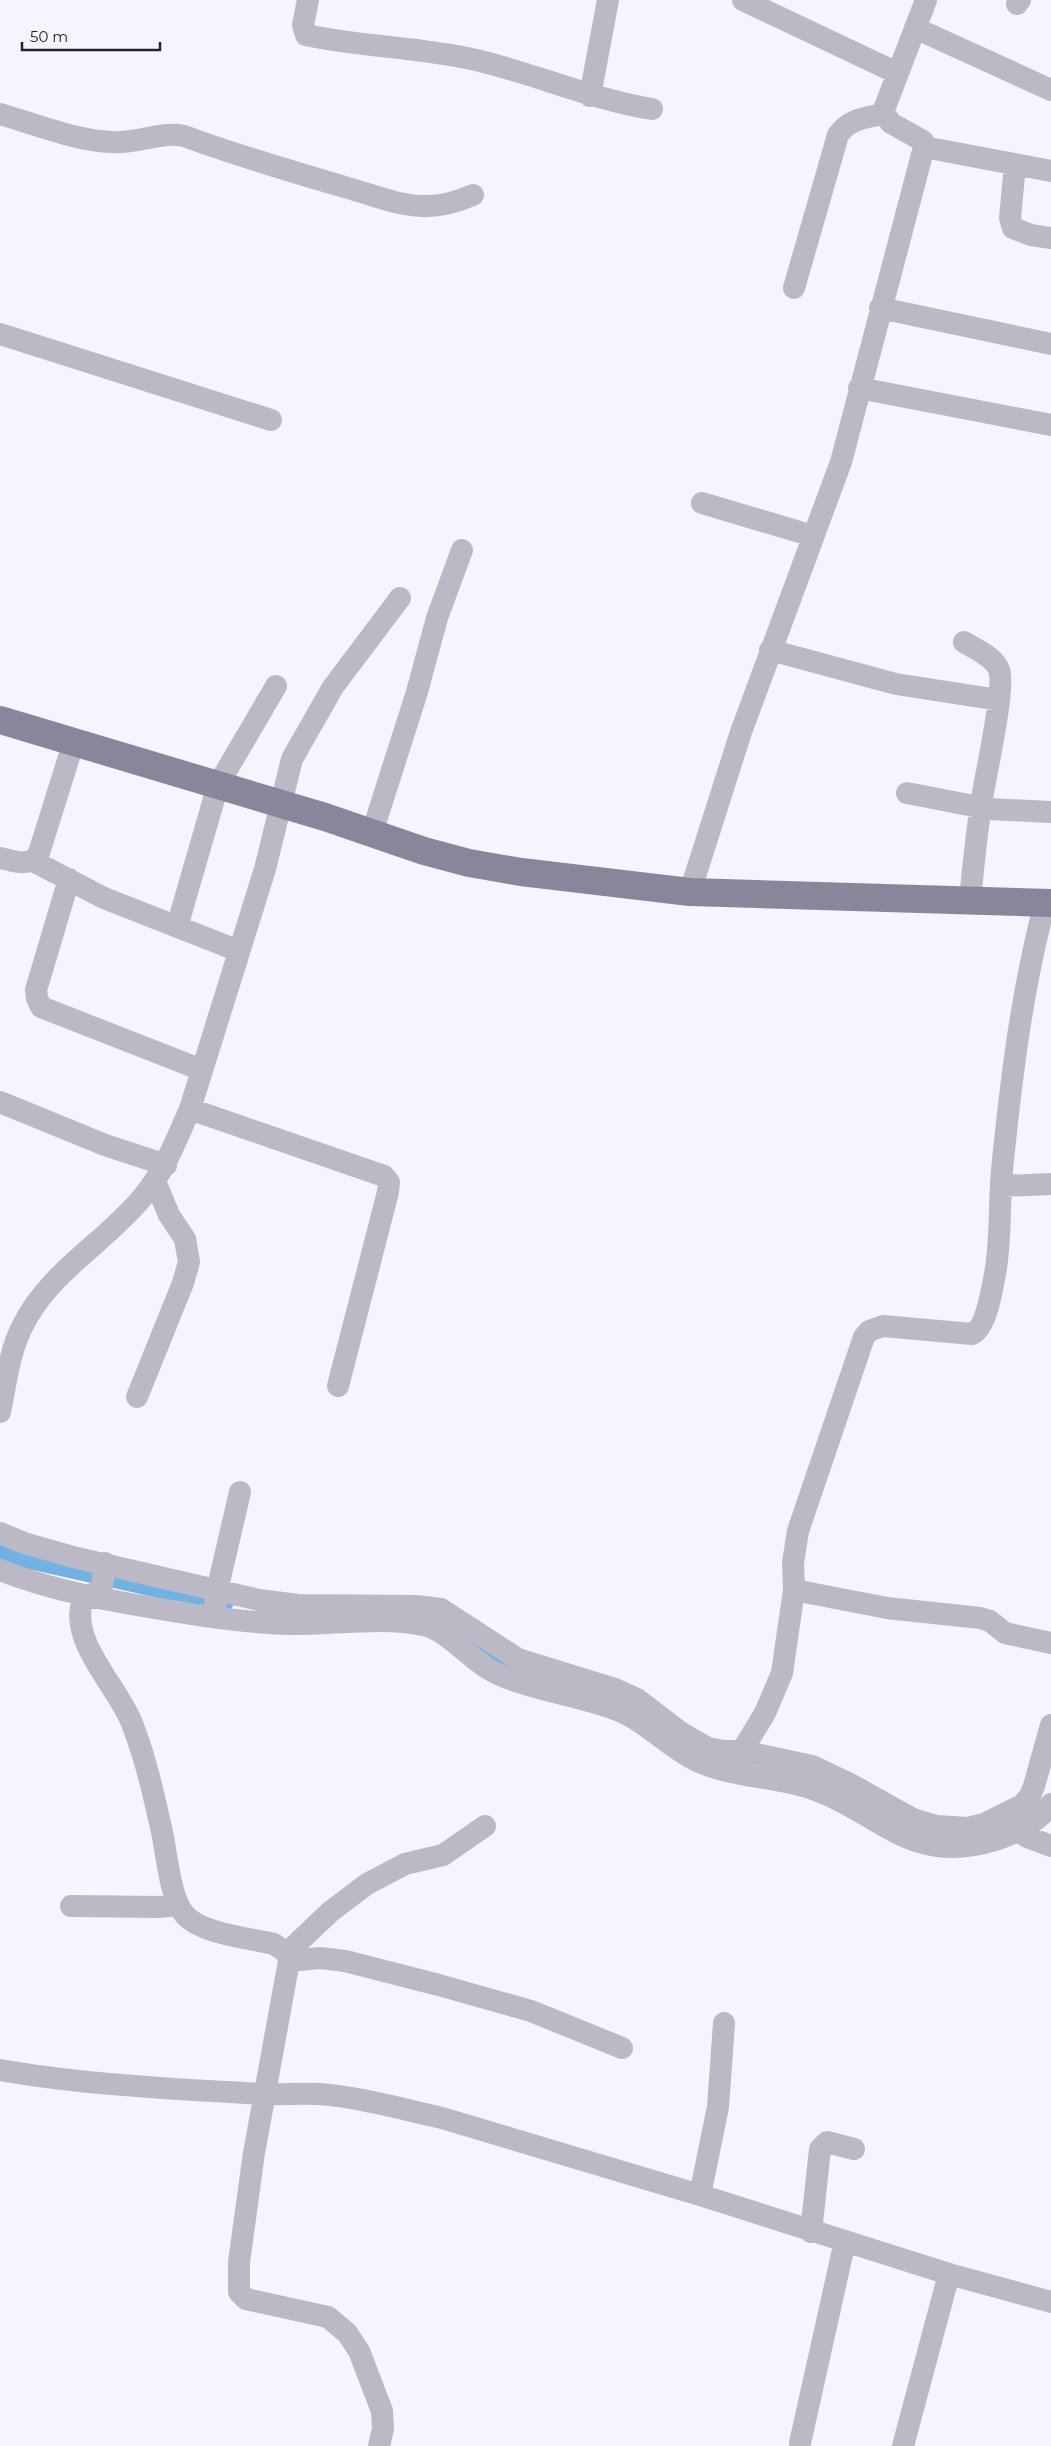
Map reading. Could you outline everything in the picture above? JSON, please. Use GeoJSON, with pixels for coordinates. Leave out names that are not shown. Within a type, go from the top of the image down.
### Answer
{"type":"FeatureCollection","features":[{"type":"Feature","properties":{"kind":"main road"},"geometry":{"type":"LineString","coordinates":[[0,720],[282,804],[469,863],[522,872],[690,892],[1048,903]]}},
{"type":"Feature","properties":{"kind":"street"},"geometry":{"type":"LineString","coordinates":[[308,0],[303,25],[306,35],[475,60],[533,76],[590,96],[652,109]]}},
{"type":"Feature","properties":{"kind":"street"},"geometry":{"type":"LineString","coordinates":[[590,96],[608,0]]}},
{"type":"Feature","properties":{"kind":"street"},"geometry":{"type":"LineString","coordinates":[[743,0],[897,73]]}},
{"type":"Feature","properties":{"kind":"street"},"geometry":{"type":"LineString","coordinates":[[883,114],[926,0]]}},
{"type":"Feature","properties":{"kind":"street"},"geometry":{"type":"LineString","coordinates":[[915,28],[1051,90]]}},
{"type":"Feature","properties":{"kind":"street"},"geometry":{"type":"LineString","coordinates":[[0,114],[88,139],[110,142],[145,140],[169,134],[184,136],[272,166],[399,204],[443,205],[456,203],[473,195]]}},
{"type":"Feature","properties":{"kind":"street"},"geometry":{"type":"LineString","coordinates":[[690,892],[741,732],[840,462],[924,147],[923,141],[891,123],[883,114]]}},
{"type":"Feature","properties":{"kind":"street"},"geometry":{"type":"LineString","coordinates":[[794,288],[838,135],[850,122],[883,114]]}},
{"type":"Feature","properties":{"kind":"street"},"geometry":{"type":"LineString","coordinates":[[924,147],[1051,171]]}},
{"type":"Feature","properties":{"kind":"street"},"geometry":{"type":"LineString","coordinates":[[1015,165],[1010,218],[1013,228],[1031,235],[1051,238]]}},
{"type":"Feature","properties":{"kind":"street"},"geometry":{"type":"LineString","coordinates":[[880,308],[1051,344]]}},
{"type":"Feature","properties":{"kind":"street"},"geometry":{"type":"LineString","coordinates":[[0,334],[271,420]]}},
{"type":"Feature","properties":{"kind":"street"},"geometry":{"type":"LineString","coordinates":[[859,388],[1051,425]]}},
{"type":"Feature","properties":{"kind":"street"},"geometry":{"type":"LineString","coordinates":[[702,503],[813,536]]}},
{"type":"Feature","properties":{"kind":"street"},"geometry":{"type":"LineString","coordinates":[[372,833],[417,692],[437,618],[462,550]]}},
{"type":"Feature","properties":{"kind":"street"},"geometry":{"type":"LineString","coordinates":[[0,1412],[13,1346],[30,1312],[42,1294],[65,1270],[107,1234],[161,1173],[190,1109],[265,869],[292,759],[333,687],[400,598]]}},
{"type":"Feature","properties":{"kind":"street"},"geometry":{"type":"LineString","coordinates":[[964,642],[992,660],[998,667],[1000,675],[999,700],[980,807],[970,900]]}},
{"type":"Feature","properties":{"kind":"street"},"geometry":{"type":"LineString","coordinates":[[770,650],[896,684],[999,700]]}},
{"type":"Feature","properties":{"kind":"street"},"geometry":{"type":"LineString","coordinates":[[177,927],[218,785],[276,686]]}},
{"type":"Feature","properties":{"kind":"street"},"geometry":{"type":"LineString","coordinates":[[0,858],[23,864],[33,861],[41,850],[74,741]]}},
{"type":"Feature","properties":{"kind":"street"},"geometry":{"type":"LineString","coordinates":[[907,793],[980,807],[1051,812]]}},
{"type":"Feature","properties":{"kind":"street"},"geometry":{"type":"LineString","coordinates":[[33,861],[104,898],[239,951]]}},
{"type":"Feature","properties":{"kind":"street"},"geometry":{"type":"LineString","coordinates":[[69,880],[36,990],[41,1008],[202,1070]]}},
{"type":"Feature","properties":{"kind":"street"},"geometry":{"type":"LineString","coordinates":[[740,1762],[782,1673],[794,1590],[793,1563],[798,1531],[864,1337],[869,1331],[883,1326],[972,1334],[979,1330],[984,1322],[996,1268],[1001,1186],[1012,1078],[1035,942],[1048,903]]}},
{"type":"Feature","properties":{"kind":"street"},"geometry":{"type":"LineString","coordinates":[[0,1102],[105,1145],[161,1173]]}},
{"type":"Feature","properties":{"kind":"street"},"geometry":{"type":"LineString","coordinates":[[190,1109],[384,1176],[388,1180],[388,1192],[338,1386]]}},
{"type":"Feature","properties":{"kind":"street"},"geometry":{"type":"LineString","coordinates":[[137,1397],[189,1262],[185,1239],[169,1214],[161,1173]]}},
{"type":"Feature","properties":{"kind":"street"},"geometry":{"type":"LineString","coordinates":[[1001,1186],[1051,1184]]}},
{"type":"Feature","properties":{"kind":"street"},"geometry":{"type":"LineString","coordinates":[[216,1603],[240,1492]]}},
{"type":"Feature","properties":{"kind":"street"},"geometry":{"type":"LineString","coordinates":[[0,1533],[100,1579],[216,1603]]}},
{"type":"Feature","properties":{"kind":"street"},"geometry":{"type":"LineString","coordinates":[[0,1570],[27,1580],[100,1579],[216,1603],[259,1600],[298,1605],[422,1606],[436,1617],[468,1625],[482,1651],[615,1689],[637,1699],[680,1732],[708,1748],[724,1751],[740,1762],[799,1762],[826,1772],[913,1819],[930,1825],[953,1828],[968,1828],[984,1824],[1009,1826],[1036,1821],[1051,1804]]}},
{"type":"Feature","properties":{"kind":"street"},"geometry":{"type":"LineString","coordinates":[[100,1579],[83,1600],[80,1609],[82,1632],[94,1658],[127,1709],[137,1735],[162,1831],[169,1906]]}},
{"type":"Feature","properties":{"kind":"street"},"geometry":{"type":"LineString","coordinates":[[794,1590],[887,1608],[980,1618],[990,1621],[1005,1633],[1051,1643]]}},
{"type":"Feature","properties":{"kind":"street"},"geometry":{"type":"LineString","coordinates":[[1009,1826],[1030,1796],[1051,1725]]}},
{"type":"Feature","properties":{"kind":"street"},"geometry":{"type":"LineString","coordinates":[[379,2446],[383,2429],[382,2411],[358,2351],[347,2333],[328,2317],[246,2299],[239,2292],[239,2262],[254,2153],[288,1957],[330,1912],[367,1884],[405,1864],[443,1855],[484,1826]]}},
{"type":"Feature","properties":{"kind":"street"},"geometry":{"type":"LineString","coordinates":[[1009,1826],[1027,1837],[1051,1846]]}},
{"type":"Feature","properties":{"kind":"street"},"geometry":{"type":"LineString","coordinates":[[71,1906],[169,1906],[194,1924],[274,1944],[288,1957],[345,1961],[439,1985],[531,2012],[622,2048]]}},
{"type":"Feature","properties":{"kind":"street"},"geometry":{"type":"LineString","coordinates":[[700,2195],[718,2107],[724,2023]]}},
{"type":"Feature","properties":{"kind":"street"},"geometry":{"type":"LineString","coordinates":[[0,2070],[60,2080],[264,2094],[330,2095],[432,2116],[700,2195],[811,2232],[948,2274],[1051,2302]]}},
{"type":"Feature","properties":{"kind":"street"},"geometry":{"type":"LineString","coordinates":[[811,2232],[820,2149],[827,2142],[854,2149]]}},
{"type":"Feature","properties":{"kind":"street"},"geometry":{"type":"LineString","coordinates":[[800,2443],[845,2242]]}},
{"type":"Feature","properties":{"kind":"street"},"geometry":{"type":"LineString","coordinates":[[904,2446],[948,2274]]}},
{"type":"Feature","properties":{"kind":"waterway"},"geometry":{"type":"LineString","coordinates":[[0,1548],[14,1556],[224,1603]]}},
{"type":"Feature","properties":{"kind":"waterway"},"geometry":{"type":"LineString","coordinates":[[459,1629],[483,1651],[510,1659]]}}]}
